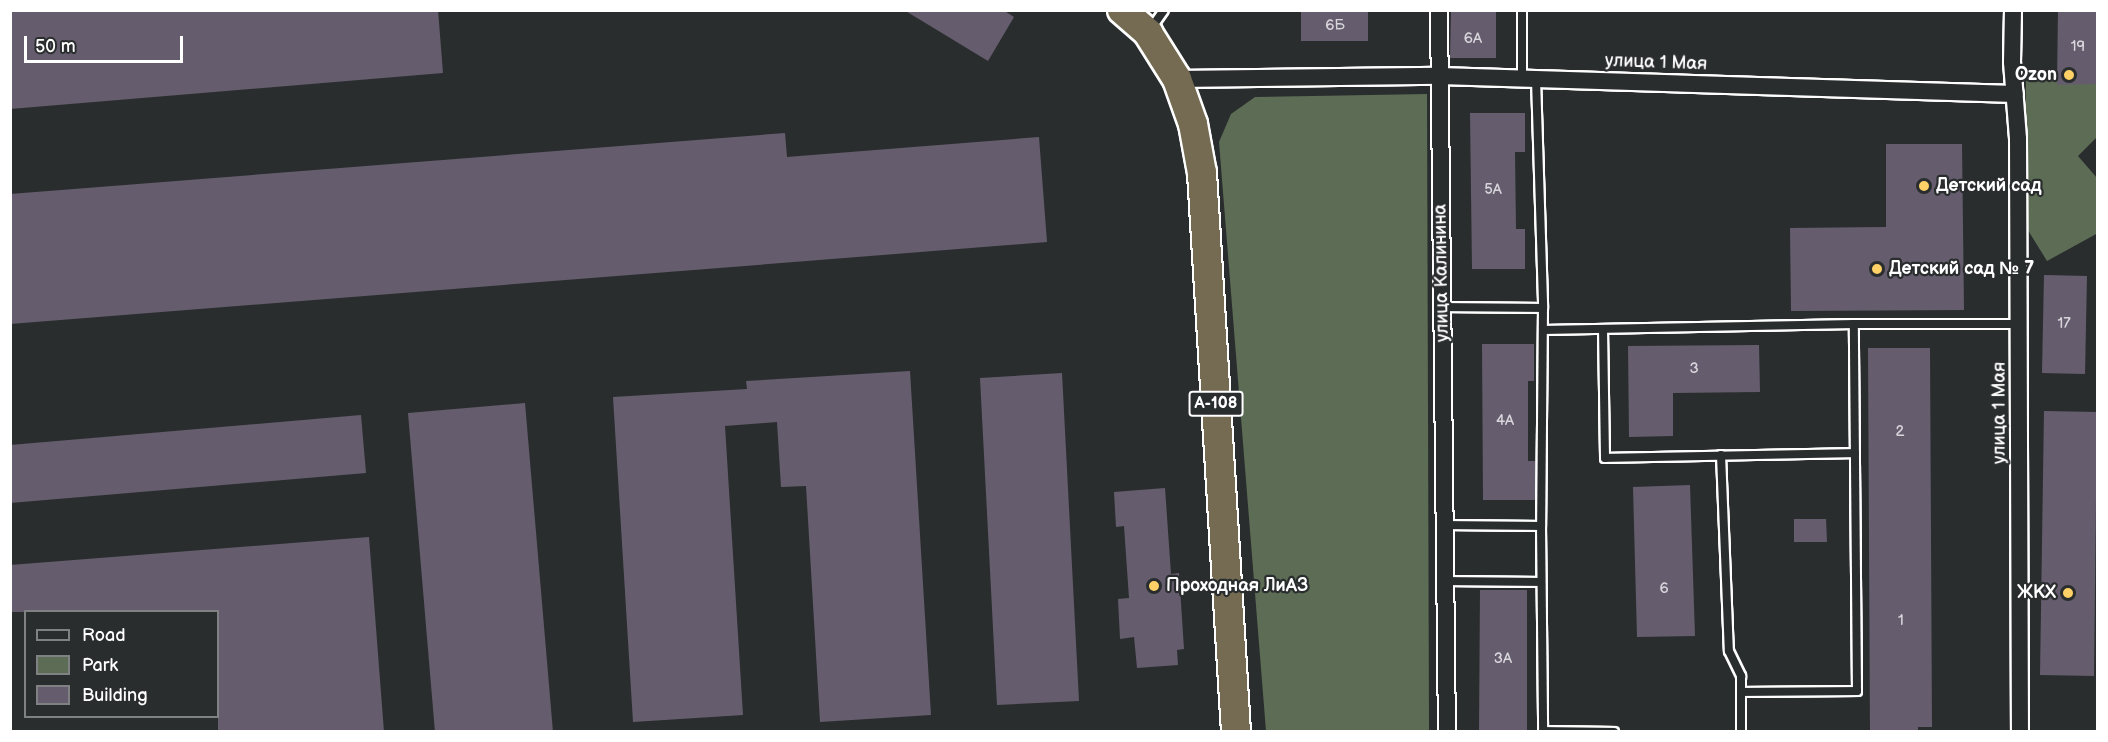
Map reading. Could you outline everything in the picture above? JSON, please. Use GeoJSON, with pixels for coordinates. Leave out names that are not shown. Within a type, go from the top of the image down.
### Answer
{"type":"FeatureCollection","features":[{"type":"Feature","properties":{"kind":"highway","name":"А-108"},"geometry":{"type":"LineString","coordinates":[[1122,10],[1156,22],[1193,124],[1202,173],[1236,732]]}},
{"type":"Feature","properties":{"kind":"street","name":"улица Калинина"},"geometry":{"type":"LineString","coordinates":[[1439,10],[1447,732]]}},
{"type":"Feature","properties":{"kind":"street","name":"улица 1 Мая"},"geometry":{"type":"LineString","coordinates":[[2013,10],[2018,139],[2020,324],[2020,732]]}},
{"type":"Feature","properties":{"kind":"street","name":"улица 1 Мая"},"geometry":{"type":"LineString","coordinates":[[1440,76],[2015,94]]}},
{"type":"Feature","properties":{"kind":"street"},"geometry":{"type":"LineString","coordinates":[[1177,79],[1440,76]]}},
{"type":"Feature","properties":{"kind":"lane"},"geometry":{"type":"LineString","coordinates":[[1432,10],[1439,34]]}},
{"type":"Feature","properties":{"kind":"lane"},"geometry":{"type":"LineString","coordinates":[[1522,10],[1529,79],[1543,308],[1541,526],[1543,731],[1614,732]]}},
{"type":"Feature","properties":{"kind":"lane"},"geometry":{"type":"LineString","coordinates":[[1442,307],[1543,308]]}},
{"type":"Feature","properties":{"kind":"lane"},"geometry":{"type":"LineString","coordinates":[[1543,330],[1854,324],[2020,324]]}},
{"type":"Feature","properties":{"kind":"lane"},"geometry":{"type":"LineString","coordinates":[[1741,692],[1857,691],[1854,324]]}},
{"type":"Feature","properties":{"kind":"lane"},"geometry":{"type":"LineString","coordinates":[[1603,328],[1605,458],[1855,453]]}},
{"type":"Feature","properties":{"kind":"lane"},"geometry":{"type":"LineString","coordinates":[[1721,455],[1729,651],[1741,676],[1741,732]]}},
{"type":"Feature","properties":{"kind":"lane"},"geometry":{"type":"LineString","coordinates":[[1444,525],[1541,526]]}},
{"type":"Feature","properties":{"kind":"lane"},"geometry":{"type":"LineString","coordinates":[[1445,581],[1541,582]]}},
{"type":"Feature","properties":{"kind":"green space"},"geometry":{"type":"Polygon","coordinates":[[[2097,80],[2097,137],[2078,156],[2097,178],[2098,233],[2047,261],[2023,222],[2026,81],[2097,80]]]}},
{"type":"Feature","properties":{"kind":"green space"},"geometry":{"type":"Polygon","coordinates":[[[1427,94],[1429,731],[1266,731],[1219,142],[1231,114],[1255,97],[1427,94]]]}},
{"type":"Feature","properties":{"kind":"building"},"geometry":{"type":"Polygon","coordinates":[[[10,10],[438,10],[443,73],[10,109],[10,10]]]}},
{"type":"Feature","properties":{"kind":"building"},"geometry":{"type":"Polygon","coordinates":[[[904,10],[1003,10],[1014,17],[988,61],[904,10]]]}},
{"type":"Feature","properties":{"kind":"building"},"geometry":{"type":"Polygon","coordinates":[[[1301,10],[1368,10],[1368,41],[1301,41],[1301,10]]]}},
{"type":"Feature","properties":{"kind":"building"},"geometry":{"type":"Polygon","coordinates":[[[1451,10],[1496,10],[1496,58],[1450,58],[1451,10]]]}},
{"type":"Feature","properties":{"kind":"building"},"geometry":{"type":"Polygon","coordinates":[[[2058,10],[2097,10],[2097,84],[2057,85],[2058,10]]]}},
{"type":"Feature","properties":{"kind":"building"},"geometry":{"type":"Polygon","coordinates":[[[1470,113],[1525,113],[1525,152],[1515,152],[1516,229],[1525,229],[1525,269],[1472,269],[1470,113]]]}},
{"type":"Feature","properties":{"kind":"building"},"geometry":{"type":"Polygon","coordinates":[[[785,133],[787,157],[1039,137],[1047,242],[10,324],[10,194],[785,133]]]}},
{"type":"Feature","properties":{"kind":"building","name":"Детский сад № 7"},"geometry":{"type":"Polygon","coordinates":[[[1886,144],[1962,144],[1964,310],[1791,311],[1790,228],[1886,227],[1886,144]]]}},
{"type":"Feature","properties":{"kind":"building"},"geometry":{"type":"Polygon","coordinates":[[[2044,275],[2087,276],[2085,374],[2042,373],[2044,275]]]}},
{"type":"Feature","properties":{"kind":"building"},"geometry":{"type":"Polygon","coordinates":[[[1482,344],[1534,344],[1534,381],[1528,381],[1528,461],[1535,461],[1535,500],[1483,500],[1482,344]]]}},
{"type":"Feature","properties":{"kind":"building"},"geometry":{"type":"Polygon","coordinates":[[[1759,345],[1760,392],[1673,393],[1673,436],[1629,437],[1628,346],[1759,345]]]}},
{"type":"Feature","properties":{"kind":"building"},"geometry":{"type":"Polygon","coordinates":[[[1868,348],[1930,348],[1932,727],[1918,727],[1918,732],[1870,732],[1868,348]]]}},
{"type":"Feature","properties":{"kind":"building"},"geometry":{"type":"Polygon","coordinates":[[[910,371],[931,715],[820,722],[806,486],[781,487],[777,422],[725,426],[743,715],[633,722],[613,397],[747,389],[746,381],[910,371]]]}},
{"type":"Feature","properties":{"kind":"building"},"geometry":{"type":"Polygon","coordinates":[[[1062,373],[1079,701],[997,705],[980,378],[1062,373]]]}},
{"type":"Feature","properties":{"kind":"building"},"geometry":{"type":"Polygon","coordinates":[[[525,403],[553,732],[435,732],[408,413],[525,403]]]}},
{"type":"Feature","properties":{"kind":"building","name":"ЖКХ"},"geometry":{"type":"Polygon","coordinates":[[[2044,411],[2097,412],[2094,676],[2040,675],[2044,411]]]}},
{"type":"Feature","properties":{"kind":"building"},"geometry":{"type":"Polygon","coordinates":[[[361,415],[366,473],[10,503],[10,445],[361,415]]]}},
{"type":"Feature","properties":{"kind":"building"},"geometry":{"type":"Polygon","coordinates":[[[1690,485],[1695,636],[1637,637],[1633,487],[1690,485]]]}},
{"type":"Feature","properties":{"kind":"building","name":"Проходная ЛиАЗ"},"geometry":{"type":"Polygon","coordinates":[[[1165,488],[1171,574],[1179,573],[1184,649],[1177,650],[1178,665],[1137,668],[1134,637],[1120,639],[1118,599],[1129,598],[1124,526],[1116,527],[1114,492],[1165,488]]]}},
{"type":"Feature","properties":{"kind":"building"},"geometry":{"type":"Polygon","coordinates":[[[1794,519],[1826,519],[1827,542],[1794,542],[1794,519]]]}},
{"type":"Feature","properties":{"kind":"building"},"geometry":{"type":"Polygon","coordinates":[[[369,537],[384,732],[218,732],[219,610],[24,610],[24,612],[10,612],[10,565],[369,537]]]}},
{"type":"Feature","properties":{"kind":"building"},"geometry":{"type":"Polygon","coordinates":[[[1480,590],[1527,590],[1527,732],[1479,732],[1480,590]]]}},
{"type":"Feature","properties":{"kind":"place","name":"Ozon"},"geometry":{"type":"Point","coordinates":[2069,75]}},
{"type":"Feature","properties":{"kind":"place","name":"Детский сад"},"geometry":{"type":"Point","coordinates":[1924,186]}},
{"type":"Feature","properties":{"kind":"place","name":"Детский сад № 7"},"geometry":{"type":"Point","coordinates":[1877,269]}},
{"type":"Feature","properties":{"kind":"place","name":"Проходная ЛиАЗ"},"geometry":{"type":"Point","coordinates":[1154,586]}},
{"type":"Feature","properties":{"kind":"place","name":"ЖКХ"},"geometry":{"type":"Point","coordinates":[2068,593]}}]}
